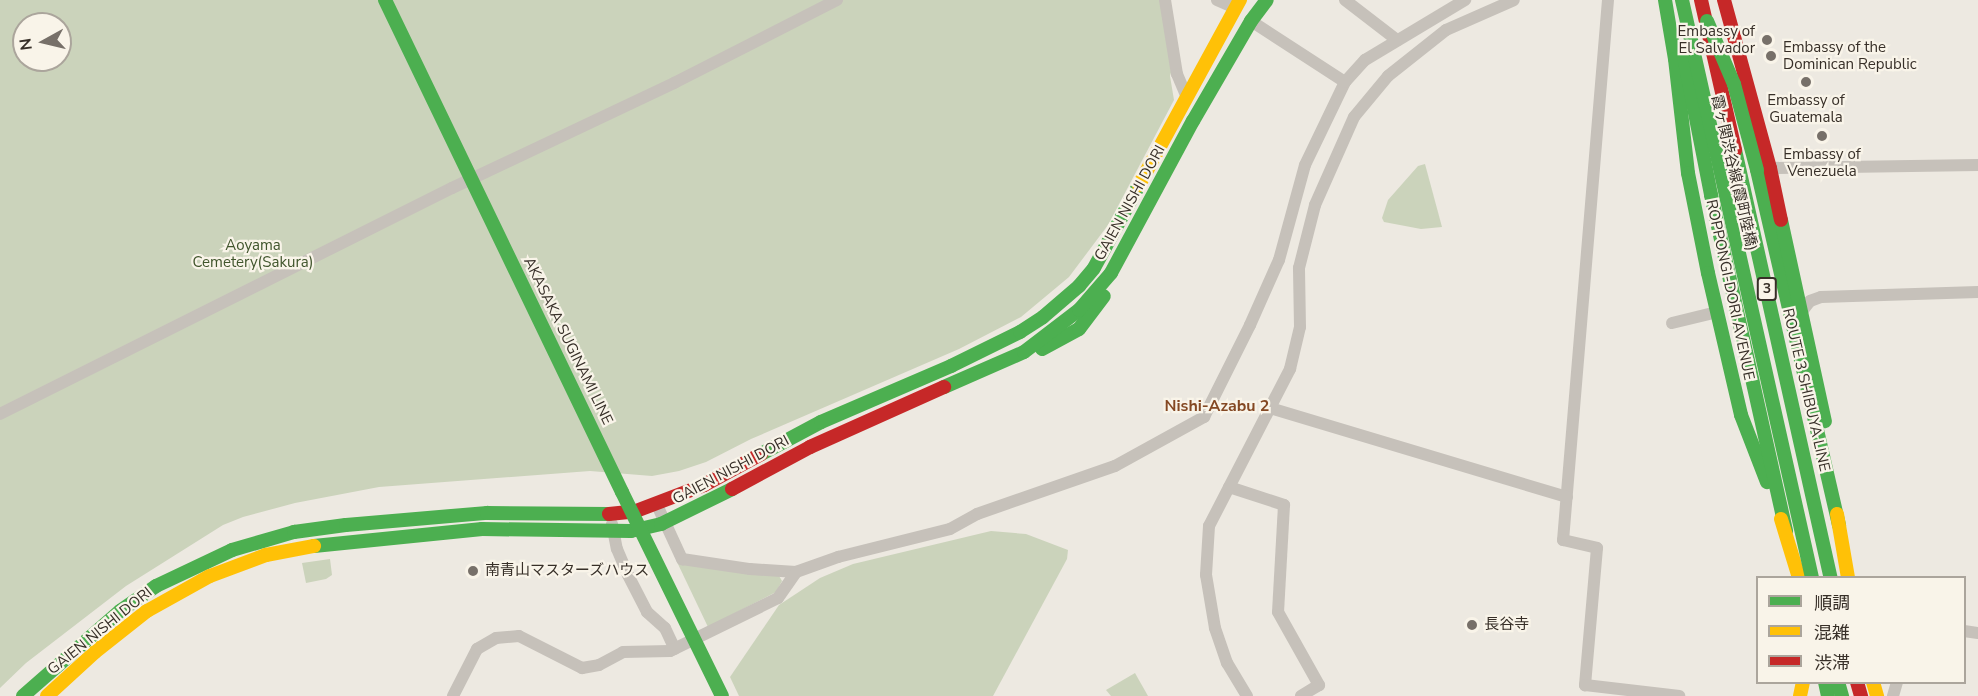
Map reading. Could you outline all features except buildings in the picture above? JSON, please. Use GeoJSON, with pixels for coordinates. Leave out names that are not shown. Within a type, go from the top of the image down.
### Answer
{"type":"FeatureCollection","features":[{"type":"Feature","properties":{"kind":"main road","name":"AKASAKA SUGINAMI LINE"},"geometry":{"type":"LineString","coordinates":[[385,0],[722,696]]}},
{"type":"Feature","properties":{"kind":"main road","name":"GAIEN NISHI DORI"},"geometry":{"type":"LineString","coordinates":[[47,696],[95,652],[147,611],[210,576],[266,555],[333,542],[482,529],[631,531],[665,522],[810,447],[1006,360],[1030,354],[1067,338],[1089,318],[1119,269],[1144,214],[1251,21],[1267,0]]}},
{"type":"Feature","properties":{"kind":"main road","name":"ROPPONGI-DORI AVENUE"},"geometry":{"type":"LineString","coordinates":[[1665,0],[1675,59],[1688,173],[1717,312],[1741,415],[1786,531],[1798,576]]}},
{"type":"Feature","properties":{"kind":"main road","name":"霞ヶ関渋谷線(霞町陸橋)"},"geometry":{"type":"LineString","coordinates":[[1676,0],[1712,150],[1764,410]]}},
{"type":"Feature","properties":{"kind":"main road"},"geometry":{"type":"LineString","coordinates":[[1676,0],[1708,183],[1764,410],[1786,531]]}},
{"type":"Feature","properties":{"kind":"main road","name":"3"},"geometry":{"type":"LineString","coordinates":[[1682,0],[1812,576]]}},
{"type":"Feature","properties":{"kind":"main road","name":"ROUTE 3 SHIBUYA LINE"},"geometry":{"type":"LineString","coordinates":[[1701,0],[1831,576]]}},
{"type":"Feature","properties":{"kind":"main road","name":"霞ヶ関渋谷線(霞町陸橋)"},"geometry":{"type":"LineString","coordinates":[[1706,0],[1743,147],[1802,404],[1839,526]]}},
{"type":"Feature","properties":{"kind":"main road"},"geometry":{"type":"LineString","coordinates":[[1724,0],[1770,168],[1803,310],[1821,395],[1848,576]]}},
{"type":"Feature","properties":{"kind":"main road","name":"GAIEN NISHI DORI"},"geometry":{"type":"LineString","coordinates":[[23,696],[120,611],[156,586],[206,560],[251,543],[314,529],[457,514],[611,514],[657,505],[704,485],[821,422],[991,347],[1043,317],[1078,286],[1094,268],[1238,4]]}},
{"type":"Feature","properties":{"kind":"main road"},"geometry":{"type":"LineString","coordinates":[[1707,21],[1734,84],[1839,526]]}},
{"type":"Feature","properties":{"kind":"main road"},"geometry":{"type":"LineString","coordinates":[[1764,410],[1818,576]]}},
{"type":"Feature","properties":{"kind":"street"},"geometry":{"type":"LineString","coordinates":[[0,414],[471,180],[674,83],[837,0]]}},
{"type":"Feature","properties":{"kind":"street"},"geometry":{"type":"LineString","coordinates":[[1165,0],[1177,74],[1186,97]]}},
{"type":"Feature","properties":{"kind":"street"},"geometry":{"type":"LineString","coordinates":[[1217,0],[1238,4]]}},
{"type":"Feature","properties":{"kind":"street"},"geometry":{"type":"LineString","coordinates":[[1346,0],[1398,40]]}},
{"type":"Feature","properties":{"kind":"street"},"geometry":{"type":"LineString","coordinates":[[657,505],[682,559],[750,569],[796,572],[837,557],[950,529],[977,514],[1115,466],[1204,417],[1250,326],[1279,260],[1305,165],[1345,82],[1365,60],[1465,0]]}},
{"type":"Feature","properties":{"kind":"street"},"geometry":{"type":"LineString","coordinates":[[1247,696],[1227,663],[1215,628],[1206,574],[1209,526],[1290,369],[1300,327],[1299,268],[1315,205],[1354,117],[1367,98],[1388,76],[1424,45],[1469,18],[1514,0]]}},
{"type":"Feature","properties":{"kind":"street"},"geometry":{"type":"LineString","coordinates":[[1608,0],[1563,540],[1597,548],[1586,685],[1679,696]]}},
{"type":"Feature","properties":{"kind":"street"},"geometry":{"type":"LineString","coordinates":[[1251,21],[1345,82]]}},
{"type":"Feature","properties":{"kind":"street"},"geometry":{"type":"LineString","coordinates":[[1412,33],[1424,45]]}},
{"type":"Feature","properties":{"kind":"street"},"geometry":{"type":"LineString","coordinates":[[1770,168],[1978,165]]}},
{"type":"Feature","properties":{"kind":"street"},"geometry":{"type":"LineString","coordinates":[[1803,310],[1810,301],[1821,297],[1978,292]]}},
{"type":"Feature","properties":{"kind":"street"},"geometry":{"type":"LineString","coordinates":[[1672,323],[1717,312]]}},
{"type":"Feature","properties":{"kind":"street"},"geometry":{"type":"LineString","coordinates":[[1270,408],[1567,497]]}},
{"type":"Feature","properties":{"kind":"street"},"geometry":{"type":"LineString","coordinates":[[1229,487],[1284,505],[1278,612],[1319,685],[1301,696]]}},
{"type":"Feature","properties":{"kind":"street"},"geometry":{"type":"LineString","coordinates":[[611,514],[616,549],[647,612],[665,628],[675,649]]}},
{"type":"Feature","properties":{"kind":"street"},"geometry":{"type":"LineString","coordinates":[[453,696],[477,650],[496,638],[519,636],[582,668],[591,668],[623,652],[670,651],[778,598],[796,572]]}},
{"type":"Feature","properties":{"kind":"green space","name":"Aoyama Cemetery(Sakura)"},"geometry":{"type":"Polygon","coordinates":[[[0,0],[1162,0],[1173,66],[1170,76],[1174,100],[1108,225],[1069,277],[1021,317],[959,349],[751,439],[706,462],[679,471],[652,476],[590,471],[379,487],[295,503],[243,517],[223,525],[126,586],[26,663],[0,688],[0,0]]]}},
{"type":"Feature","properties":{"kind":"green space"},"geometry":{"type":"Polygon","coordinates":[[[1425,164],[1442,227],[1421,229],[1384,222],[1382,218],[1388,200],[1418,166],[1425,164]]]}},
{"type":"Feature","properties":{"kind":"green space"},"geometry":{"type":"Polygon","coordinates":[[[991,531],[1026,534],[1068,550],[1067,559],[993,696],[739,696],[730,677],[779,605],[820,578],[853,564],[991,531]]]}},
{"type":"Feature","properties":{"kind":"green space"},"geometry":{"type":"Polygon","coordinates":[[[330,559],[332,575],[326,579],[306,583],[302,563],[330,559]]]}},
{"type":"Feature","properties":{"kind":"green space"},"geometry":{"type":"Polygon","coordinates":[[[677,562],[778,574],[782,581],[776,592],[708,627],[677,562]]]}},
{"type":"Feature","properties":{"kind":"green space"},"geometry":{"type":"Polygon","coordinates":[[[1135,673],[1148,696],[1111,696],[1106,690],[1135,673]]]}},
{"type":"Feature","properties":{"kind":"traffic: fast"},"geometry":{"type":"LineString","coordinates":[[385,0],[622,492]]}},
{"type":"Feature","properties":{"kind":"traffic: fast"},"geometry":{"type":"LineString","coordinates":[[944,387],[1024,352],[1079,310],[1111,273],[1193,121],[1251,21],[1267,0]]}},
{"type":"Feature","properties":{"kind":"traffic: fast"},"geometry":{"type":"LineString","coordinates":[[1665,0],[1675,59],[1688,173],[1708,273],[1741,415],[1767,482]]}},
{"type":"Feature","properties":{"kind":"traffic: fast"},"geometry":{"type":"LineString","coordinates":[[1682,0],[1812,576]]}},
{"type":"Feature","properties":{"kind":"traffic: fast"},"geometry":{"type":"LineString","coordinates":[[1707,21],[1734,84],[1757,170]]}},
{"type":"Feature","properties":{"kind":"traffic: fast"},"geometry":{"type":"LineString","coordinates":[[1683,52],[1711,195],[1786,531]]}},
{"type":"Feature","properties":{"kind":"traffic: fast"},"geometry":{"type":"LineString","coordinates":[[1735,150],[1831,576]]}},
{"type":"Feature","properties":{"kind":"traffic: fast"},"geometry":{"type":"LineString","coordinates":[[1757,170],[1839,526]]}},
{"type":"Feature","properties":{"kind":"traffic: fast"},"geometry":{"type":"LineString","coordinates":[[761,454],[821,422],[951,366],[1020,332],[1043,317],[1079,286],[1094,268],[1139,185]]}},
{"type":"Feature","properties":{"kind":"traffic: fast"},"geometry":{"type":"LineString","coordinates":[[1781,220],[1825,421]]}},
{"type":"Feature","properties":{"kind":"traffic: fast"},"geometry":{"type":"LineString","coordinates":[[1042,349],[1079,329],[1104,296]]}},
{"type":"Feature","properties":{"kind":"traffic: fast"},"geometry":{"type":"LineString","coordinates":[[314,546],[482,529],[631,531],[661,524],[732,489]]}},
{"type":"Feature","properties":{"kind":"traffic: fast"},"geometry":{"type":"LineString","coordinates":[[622,492],[722,696]]}},
{"type":"Feature","properties":{"kind":"traffic: fast"},"geometry":{"type":"LineString","coordinates":[[23,696],[120,611],[156,586],[232,550],[294,532],[346,525],[487,513],[609,514]]}},
{"type":"Feature","properties":{"kind":"traffic: fast"},"geometry":{"type":"LineString","coordinates":[[1825,684],[1828,696]]}},
{"type":"Feature","properties":{"kind":"traffic: fast"},"geometry":{"type":"LineString","coordinates":[[1839,684],[1842,696]]}},
{"type":"Feature","properties":{"kind":"traffic: slow"},"geometry":{"type":"LineString","coordinates":[[1139,185],[1240,0]]}},
{"type":"Feature","properties":{"kind":"traffic: slow"},"geometry":{"type":"LineString","coordinates":[[1837,514],[1848,576]]}},
{"type":"Feature","properties":{"kind":"traffic: slow"},"geometry":{"type":"LineString","coordinates":[[1781,519],[1798,576]]}},
{"type":"Feature","properties":{"kind":"traffic: slow"},"geometry":{"type":"LineString","coordinates":[[47,696],[95,652],[147,611],[210,576],[266,555],[314,546]]}},
{"type":"Feature","properties":{"kind":"traffic: slow"},"geometry":{"type":"LineString","coordinates":[[1800,696],[1803,684]]}},
{"type":"Feature","properties":{"kind":"traffic: slow"},"geometry":{"type":"LineString","coordinates":[[1874,684],[1877,696]]}},
{"type":"Feature","properties":{"kind":"traffic: jam"},"geometry":{"type":"LineString","coordinates":[[1701,0],[1735,150]]}},
{"type":"Feature","properties":{"kind":"traffic: jam"},"geometry":{"type":"LineString","coordinates":[[1724,0],[1770,168],[1781,220]]}},
{"type":"Feature","properties":{"kind":"traffic: jam"},"geometry":{"type":"LineString","coordinates":[[732,489],[810,447],[944,387]]}},
{"type":"Feature","properties":{"kind":"traffic: jam"},"geometry":{"type":"LineString","coordinates":[[609,514],[636,511],[704,485],[761,454]]}},
{"type":"Feature","properties":{"kind":"traffic: jam"},"geometry":{"type":"LineString","coordinates":[[1858,684],[1861,696]]}},
{"type":"Feature","properties":{"kind":"place","name":"Embassy of El Salvador"},"geometry":{"type":"Point","coordinates":[1767,40]}},
{"type":"Feature","properties":{"kind":"place","name":"Embassy of the Dominican Republic"},"geometry":{"type":"Point","coordinates":[1771,56]}},
{"type":"Feature","properties":{"kind":"place","name":"Embassy of Guatemala"},"geometry":{"type":"Point","coordinates":[1806,82]}},
{"type":"Feature","properties":{"kind":"place","name":"Embassy of Venezuela"},"geometry":{"type":"Point","coordinates":[1822,136]}},
{"type":"Feature","properties":{"kind":"place","name":"南青山マスターズハウス"},"geometry":{"type":"Point","coordinates":[473,571]}},
{"type":"Feature","properties":{"kind":"place","name":"長谷寺"},"geometry":{"type":"Point","coordinates":[1472,625]}},
{"type":"Feature","properties":{"kind":"district","name":"Nishi-Azabu 2"},"geometry":{"type":"Point","coordinates":[1217,406]}}]}
